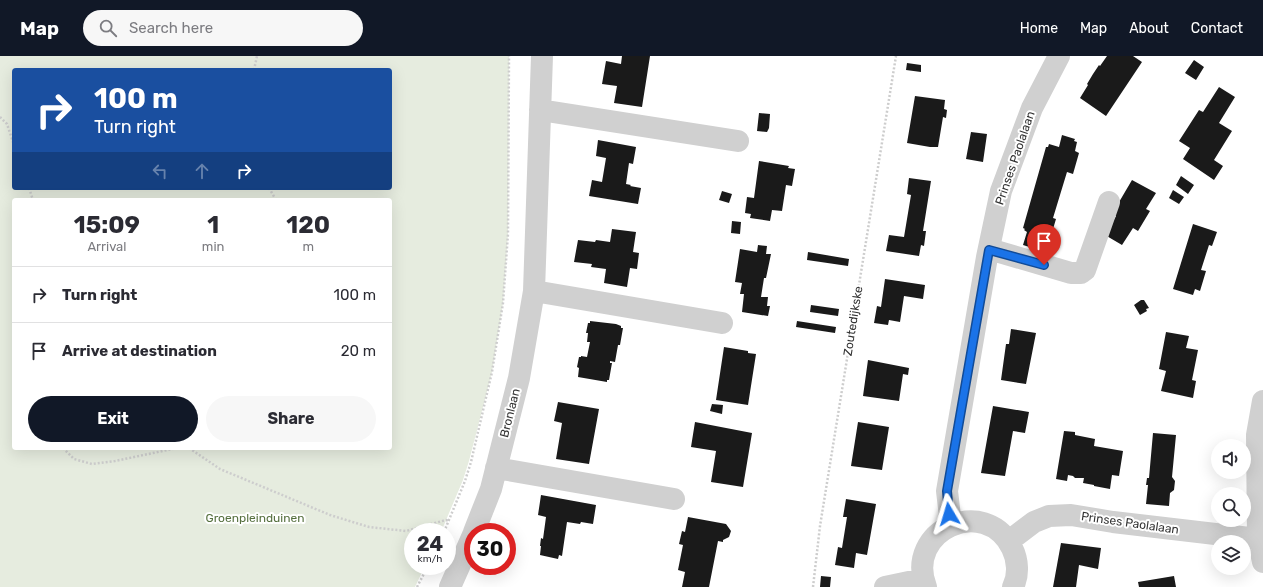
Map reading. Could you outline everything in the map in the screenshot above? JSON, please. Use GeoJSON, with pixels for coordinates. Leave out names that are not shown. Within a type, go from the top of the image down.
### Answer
{"type":"FeatureCollection","features":[{"type":"Feature","properties":{"kind":"street","name":"Bronlaan"},"geometry":{"type":"LineString","coordinates":[[478,523],[491,489],[519,378],[534,292],[542,56]]}},
{"type":"Feature","properties":{"kind":"street","name":"Prinses Paolalaan"},"geometry":{"type":"LineString","coordinates":[[951,525],[947,491],[989,250],[1001,191],[1032,108],[1059,56]]}},
{"type":"Feature","properties":{"kind":"street"},"geometry":{"type":"LineString","coordinates":[[540,110],[738,141]]}},
{"type":"Feature","properties":{"kind":"street"},"geometry":{"type":"LineString","coordinates":[[989,250],[1071,273],[1081,273],[1085,270],[1109,202]]}},
{"type":"Feature","properties":{"kind":"street"},"geometry":{"type":"LineString","coordinates":[[534,292],[722,323]]}},
{"type":"Feature","properties":{"kind":"street"},"geometry":{"type":"LineString","coordinates":[[1263,400],[1257,435],[1258,539],[1263,562]]}},
{"type":"Feature","properties":{"kind":"street"},"geometry":{"type":"LineString","coordinates":[[496,468],[674,499]]}},
{"type":"Feature","properties":{"kind":"street","name":"Prinses Paolalaan"},"geometry":{"type":"LineString","coordinates":[[1009,541],[1034,522],[1050,516],[1070,515],[1113,522],[1258,539]]}},
{"type":"Feature","properties":{"kind":"street"},"geometry":{"type":"LineString","coordinates":[[885,587],[925,583],[922,562],[927,547],[937,534],[951,525],[966,521],[982,522],[997,529],[1009,541],[1015,554],[1018,570],[1013,587]]}},
{"type":"Feature","properties":{"kind":"street"},"geometry":{"type":"LineString","coordinates":[[452,586],[464,557]]}},
{"type":"Feature","properties":{"kind":"path"},"geometry":{"type":"LineString","coordinates":[[254,68],[257,56]]}},
{"type":"Feature","properties":{"kind":"path"},"geometry":{"type":"LineString","coordinates":[[192,450],[220,469],[330,515],[369,527],[406,531],[446,520],[449,521],[465,481],[470,462],[492,372],[503,304],[508,234],[509,56]]}},
{"type":"Feature","properties":{"kind":"path","name":"Zoutedijkske"},"geometry":{"type":"LineString","coordinates":[[813,587],[820,526],[896,56]]}},
{"type":"Feature","properties":{"kind":"path"},"geometry":{"type":"LineString","coordinates":[[0,117],[7,124],[12,139]]}},
{"type":"Feature","properties":{"kind":"path"},"geometry":{"type":"LineString","coordinates":[[65,450],[74,459],[92,464],[115,461],[167,450]]}},
{"type":"Feature","properties":{"kind":"path"},"geometry":{"type":"LineString","coordinates":[[417,587],[423,575]]}},
{"type":"Feature","properties":{"kind":"green space","name":"Groenpleinduinen"},"geometry":{"type":"Polygon","coordinates":[[[0,56],[509,56],[508,234],[503,303],[492,372],[469,461],[463,480],[445,523],[404,523],[404,575],[421,575],[415,587],[0,587],[0,56]]]}},
{"type":"Feature","properties":{"kind":"building"},"geometry":{"type":"Polygon","coordinates":[[[622,56],[650,56],[642,107],[614,103],[617,86],[602,84],[606,61],[621,64],[622,56]]]}},
{"type":"Feature","properties":{"kind":"building"},"geometry":{"type":"Polygon","coordinates":[[[1107,56],[1133,56],[1142,62],[1106,116],[1080,98],[1093,74],[1107,56]]]}},
{"type":"Feature","properties":{"kind":"building"},"geometry":{"type":"Polygon","coordinates":[[[1194,60],[1204,67],[1196,80],[1185,73],[1194,60]]]}},
{"type":"Feature","properties":{"kind":"building"},"geometry":{"type":"Polygon","coordinates":[[[907,63],[921,65],[921,72],[906,70],[907,63]]]}},
{"type":"Feature","properties":{"kind":"building"},"geometry":{"type":"Polygon","coordinates":[[[1219,87],[1235,97],[1219,123],[1232,131],[1214,160],[1223,166],[1214,180],[1183,159],[1190,148],[1179,141],[1199,110],[1203,112],[1219,87]]]}},
{"type":"Feature","properties":{"kind":"building"},"geometry":{"type":"Polygon","coordinates":[[[915,96],[945,100],[944,109],[947,110],[946,118],[943,117],[938,147],[907,143],[915,96]]]}},
{"type":"Feature","properties":{"kind":"building"},"geometry":{"type":"Polygon","coordinates":[[[759,113],[770,114],[769,128],[767,132],[757,131],[759,113]]]}},
{"type":"Feature","properties":{"kind":"building"},"geometry":{"type":"Polygon","coordinates":[[[971,132],[987,134],[983,162],[966,159],[971,132]]]}},
{"type":"Feature","properties":{"kind":"building"},"geometry":{"type":"Polygon","coordinates":[[[1062,135],[1075,139],[1074,141],[1077,142],[1075,151],[1079,153],[1073,174],[1067,172],[1053,218],[1056,219],[1050,239],[1043,237],[1039,250],[1023,245],[1027,232],[1023,228],[1046,147],[1048,147],[1049,144],[1059,147],[1062,135]]]}},
{"type":"Feature","properties":{"kind":"building"},"geometry":{"type":"Polygon","coordinates":[[[598,140],[636,147],[633,164],[629,163],[626,184],[641,188],[638,204],[589,196],[592,180],[602,182],[606,158],[596,156],[598,140]]]}},
{"type":"Feature","properties":{"kind":"building"},"geometry":{"type":"Polygon","coordinates":[[[759,161],[789,166],[788,168],[795,169],[792,186],[786,185],[782,211],[772,210],[770,221],[750,218],[751,214],[745,213],[747,197],[754,198],[759,161]]]}},
{"type":"Feature","properties":{"kind":"building"},"geometry":{"type":"Polygon","coordinates":[[[1181,176],[1194,185],[1188,194],[1176,185],[1181,176]]]}},
{"type":"Feature","properties":{"kind":"building"},"geometry":{"type":"Polygon","coordinates":[[[909,178],[931,181],[923,231],[926,231],[924,246],[921,245],[919,256],[886,251],[889,235],[904,237],[911,195],[907,194],[909,178]]]}},
{"type":"Feature","properties":{"kind":"building"},"geometry":{"type":"Polygon","coordinates":[[[1132,180],[1156,193],[1146,209],[1150,211],[1138,231],[1133,228],[1122,245],[1105,235],[1116,216],[1112,214],[1132,180]]]}},
{"type":"Feature","properties":{"kind":"building"},"geometry":{"type":"Polygon","coordinates":[[[1173,190],[1184,197],[1179,204],[1169,198],[1173,190]]]}},
{"type":"Feature","properties":{"kind":"building"},"geometry":{"type":"Polygon","coordinates":[[[722,191],[732,194],[729,203],[719,200],[722,191]]]}},
{"type":"Feature","properties":{"kind":"building"},"geometry":{"type":"Polygon","coordinates":[[[732,221],[741,222],[740,234],[731,233],[732,221]]]}},
{"type":"Feature","properties":{"kind":"building"},"geometry":{"type":"Polygon","coordinates":[[[1193,224],[1217,232],[1212,246],[1209,245],[1201,270],[1206,271],[1200,291],[1195,289],[1193,295],[1173,289],[1193,224]]]}},
{"type":"Feature","properties":{"kind":"building"},"geometry":{"type":"Polygon","coordinates":[[[612,229],[636,232],[633,252],[639,253],[637,269],[630,268],[627,287],[604,283],[606,269],[591,267],[592,264],[574,262],[578,240],[610,242],[612,229]]]}},
{"type":"Feature","properties":{"kind":"building"},"geometry":{"type":"Polygon","coordinates":[[[758,245],[767,246],[766,254],[771,254],[766,278],[764,278],[761,297],[768,297],[767,306],[770,306],[768,316],[742,312],[744,294],[740,294],[742,283],[735,282],[740,249],[757,252],[758,245]]]}},
{"type":"Feature","properties":{"kind":"building"},"geometry":{"type":"Polygon","coordinates":[[[808,252],[849,259],[848,266],[807,260],[808,252]]]}},
{"type":"Feature","properties":{"kind":"building"},"geometry":{"type":"Polygon","coordinates":[[[885,279],[925,285],[923,299],[904,296],[900,322],[889,320],[888,325],[874,323],[877,306],[881,307],[885,279]]]}},
{"type":"Feature","properties":{"kind":"building"},"geometry":{"type":"Polygon","coordinates":[[[1141,300],[1144,300],[1149,308],[1140,315],[1134,305],[1141,300]]]}},
{"type":"Feature","properties":{"kind":"building"},"geometry":{"type":"Polygon","coordinates":[[[811,305],[839,309],[838,316],[810,312],[811,305]]]}},
{"type":"Feature","properties":{"kind":"building"},"geometry":{"type":"Polygon","coordinates":[[[590,321],[616,324],[623,328],[615,362],[610,361],[610,363],[612,363],[609,380],[607,380],[607,382],[578,377],[579,368],[577,367],[579,357],[587,357],[590,342],[587,342],[588,333],[586,333],[588,323],[590,323],[590,321]]]}},
{"type":"Feature","properties":{"kind":"building"},"geometry":{"type":"Polygon","coordinates":[[[797,321],[836,327],[835,333],[796,327],[797,321]]]}},
{"type":"Feature","properties":{"kind":"building"},"geometry":{"type":"Polygon","coordinates":[[[1011,329],[1036,333],[1026,384],[1001,380],[1006,344],[1009,344],[1011,329]]]}},
{"type":"Feature","properties":{"kind":"building"},"geometry":{"type":"Polygon","coordinates":[[[1166,332],[1189,336],[1186,348],[1198,350],[1192,380],[1196,381],[1193,398],[1161,391],[1166,371],[1159,369],[1166,332]]]}},
{"type":"Feature","properties":{"kind":"building"},"geometry":{"type":"Polygon","coordinates":[[[724,347],[748,351],[748,353],[756,354],[748,405],[716,400],[724,347]]]}},
{"type":"Feature","properties":{"kind":"building"},"geometry":{"type":"Polygon","coordinates":[[[868,360],[909,368],[908,375],[903,374],[899,401],[863,396],[868,360]]]}},
{"type":"Feature","properties":{"kind":"building"},"geometry":{"type":"Polygon","coordinates":[[[558,402],[599,409],[589,464],[556,459],[562,423],[554,421],[558,402]]]}},
{"type":"Feature","properties":{"kind":"building"},"geometry":{"type":"Polygon","coordinates":[[[712,404],[723,405],[722,414],[710,411],[712,404]]]}},
{"type":"Feature","properties":{"kind":"building"},"geometry":{"type":"Polygon","coordinates":[[[993,406],[1029,412],[1025,433],[1013,431],[1005,476],[981,473],[993,406]]]}},
{"type":"Feature","properties":{"kind":"building"},"geometry":{"type":"Polygon","coordinates":[[[695,422],[752,433],[743,487],[711,482],[716,451],[691,447],[695,422]]]}},
{"type":"Feature","properties":{"kind":"building"},"geometry":{"type":"Polygon","coordinates":[[[858,422],[889,427],[882,470],[851,466],[858,422]]]}},
{"type":"Feature","properties":{"kind":"building"},"geometry":{"type":"Polygon","coordinates":[[[1064,431],[1075,432],[1075,435],[1095,439],[1094,446],[1123,451],[1119,476],[1112,475],[1110,489],[1083,483],[1084,478],[1075,478],[1068,475],[1067,481],[1056,479],[1064,431]]]}},
{"type":"Feature","properties":{"kind":"building"},"geometry":{"type":"Polygon","coordinates":[[[1153,433],[1176,435],[1172,477],[1175,481],[1174,490],[1170,493],[1169,506],[1146,504],[1148,485],[1146,485],[1147,478],[1149,478],[1153,433]]]}},
{"type":"Feature","properties":{"kind":"building"},"geometry":{"type":"Polygon","coordinates":[[[541,495],[596,505],[593,524],[567,522],[562,556],[559,555],[558,559],[540,555],[541,538],[543,539],[546,517],[538,515],[541,495]]]}},
{"type":"Feature","properties":{"kind":"building"},"geometry":{"type":"Polygon","coordinates":[[[846,499],[876,504],[867,555],[856,553],[854,568],[835,565],[838,547],[842,548],[847,517],[843,517],[846,499]]]}},
{"type":"Feature","properties":{"kind":"building"},"geometry":{"type":"Polygon","coordinates":[[[688,517],[726,524],[731,531],[729,537],[723,540],[723,542],[718,541],[709,587],[682,587],[685,572],[678,570],[683,545],[679,544],[682,531],[685,532],[688,517]]]}},
{"type":"Feature","properties":{"kind":"building"},"geometry":{"type":"Polygon","coordinates":[[[1061,543],[1101,548],[1098,569],[1079,565],[1076,587],[1053,587],[1061,543]]]}},
{"type":"Feature","properties":{"kind":"building"},"geometry":{"type":"Polygon","coordinates":[[[821,576],[831,577],[830,587],[820,587],[821,576]]]}},
{"type":"Feature","properties":{"kind":"building"},"geometry":{"type":"Polygon","coordinates":[[[1174,576],[1176,587],[1139,587],[1138,582],[1174,576]]]}},
{"type":"Feature","properties":{"kind":"route"},"geometry":{"type":"LineString","coordinates":[[949,514],[947,491],[989,250],[1044,265]]}}]}
